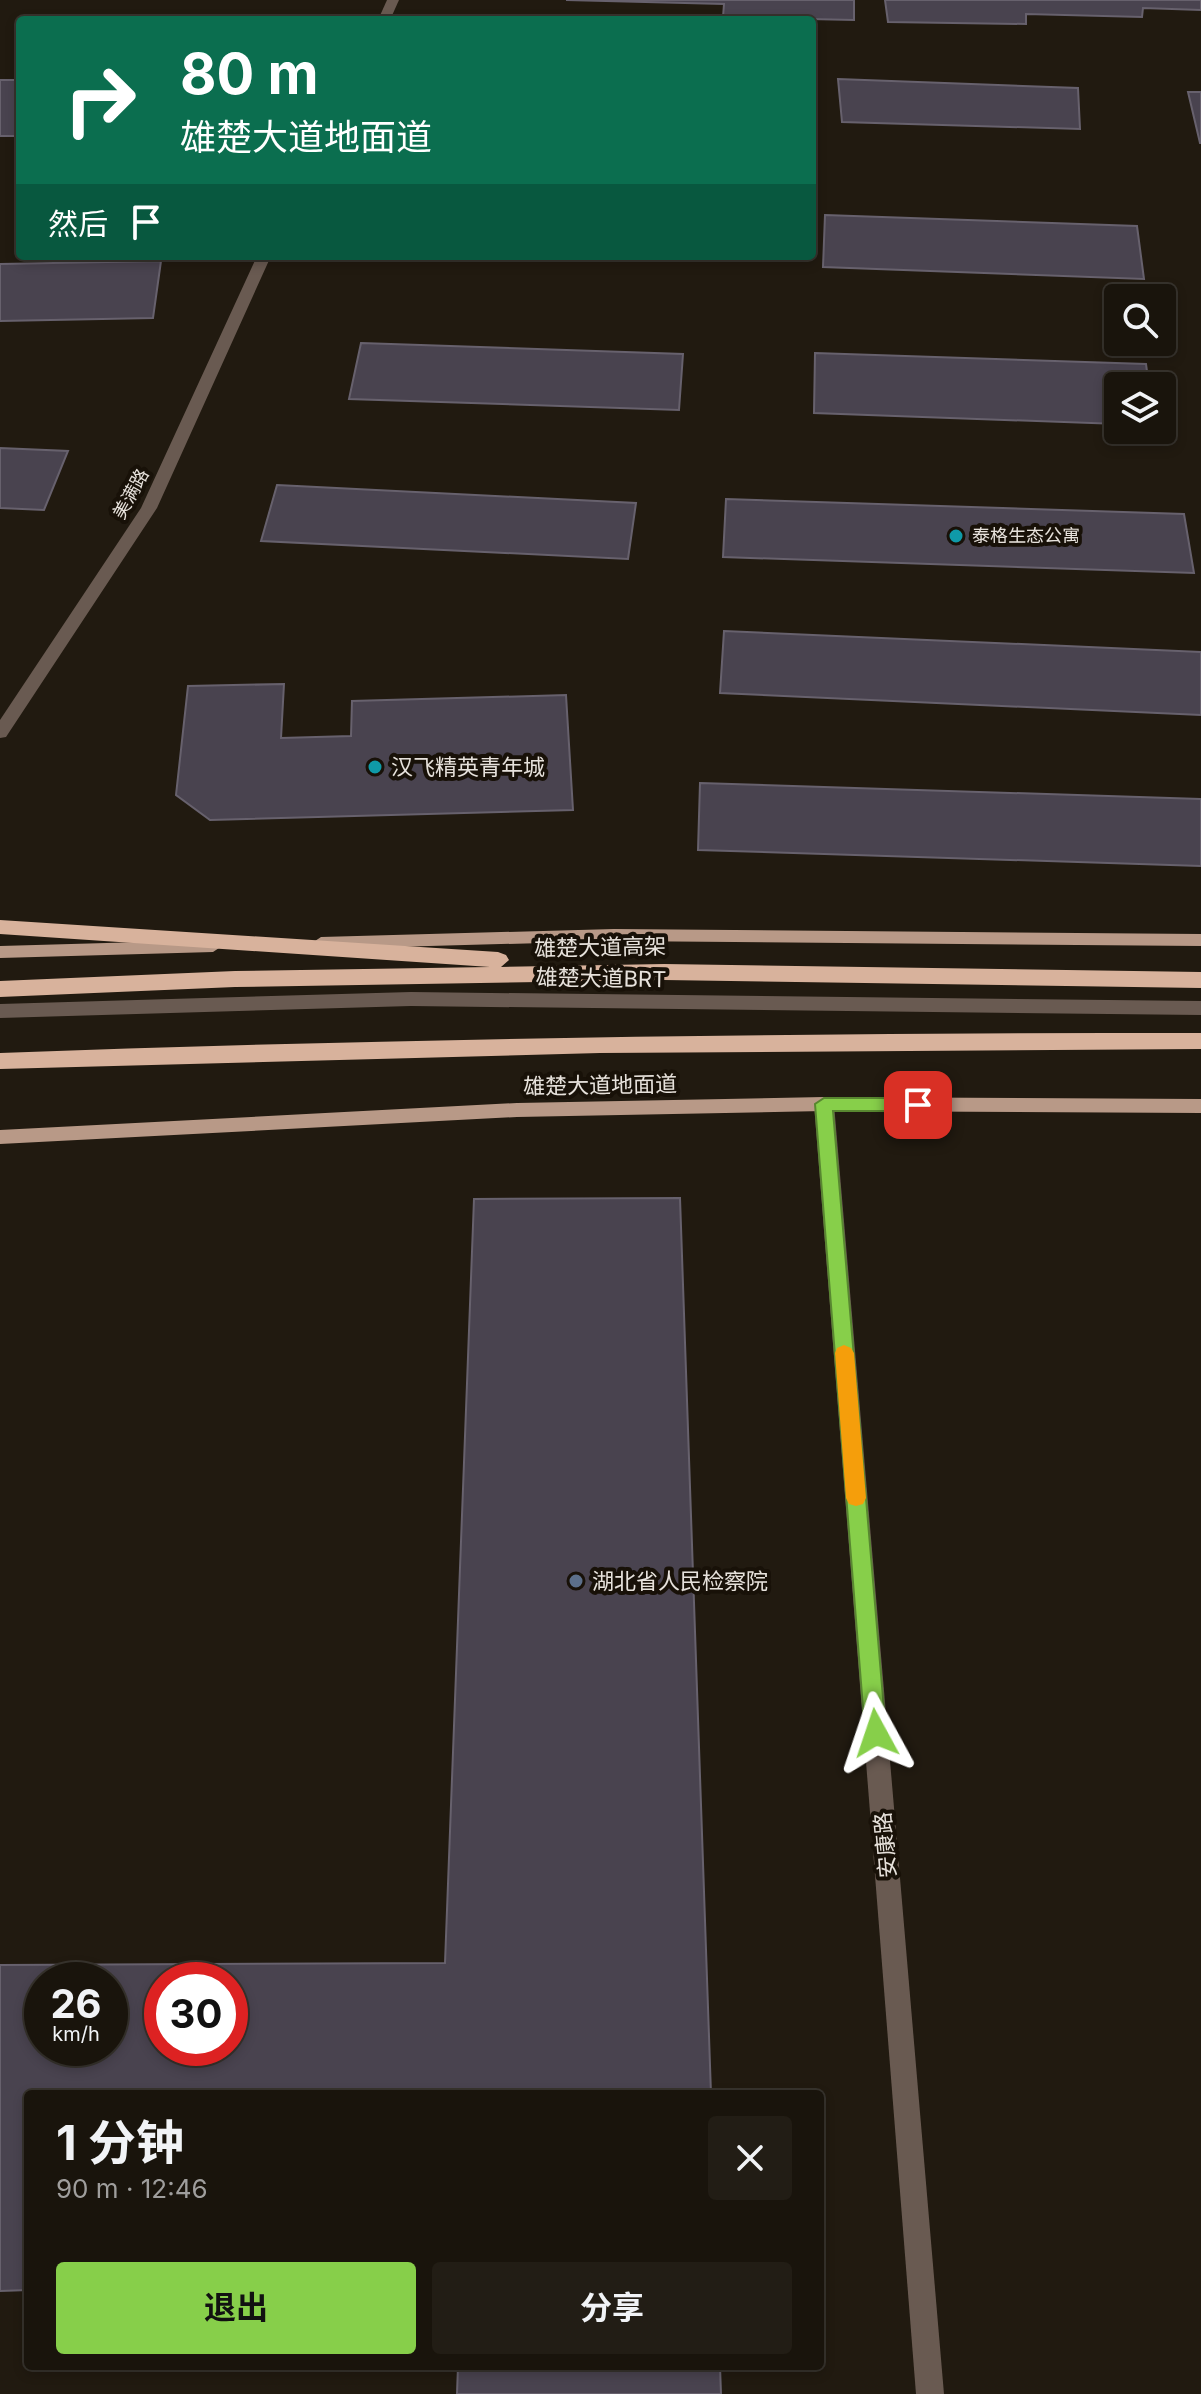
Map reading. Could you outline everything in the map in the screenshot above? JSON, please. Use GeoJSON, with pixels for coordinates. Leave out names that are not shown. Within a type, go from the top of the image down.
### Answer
{"type":"FeatureCollection","features":[{"type":"Feature","properties":{"kind":"highway"},"geometry":{"type":"LineString","coordinates":[[0,927],[664,972]]}},
{"type":"Feature","properties":{"kind":"highway","name":"雄楚大道高架"},"geometry":{"type":"LineString","coordinates":[[0,989],[235,979],[664,972],[1201,980]]}},
{"type":"Feature","properties":{"kind":"highway"},"geometry":{"type":"LineString","coordinates":[[0,1061],[251,1050],[783,1041],[1201,1041]]}},
{"type":"Feature","properties":{"kind":"main road"},"geometry":{"type":"LineString","coordinates":[[0,952],[614,935],[1201,940]]}},
{"type":"Feature","properties":{"kind":"main road","name":"雄楚大道地面道"},"geometry":{"type":"LineString","coordinates":[[0,1137],[517,1110],[824,1104],[1201,1106]]}},
{"type":"Feature","properties":{"kind":"street","name":"美满路"},"geometry":{"type":"LineString","coordinates":[[0,733],[149,508],[262,260]]}},
{"type":"Feature","properties":{"kind":"street","name":"雄楚大道BRT"},"geometry":{"type":"LineString","coordinates":[[0,1011],[411,999],[1201,1008]]}},
{"type":"Feature","properties":{"kind":"street","name":"安康路"},"geometry":{"type":"LineString","coordinates":[[824,1104],[930,2394]]}},
{"type":"Feature","properties":{"kind":"building"},"geometry":{"type":"Polygon","coordinates":[[[566,0],[854,0],[854,20],[816,19],[816,16],[723,16],[724,4],[566,0]]]}},
{"type":"Feature","properties":{"kind":"building"},"geometry":{"type":"Polygon","coordinates":[[[885,0],[1201,0],[1201,10],[1143,8],[1142,17],[1026,14],[1026,24],[888,22],[885,0]]]}},
{"type":"Feature","properties":{"kind":"building"},"geometry":{"type":"Polygon","coordinates":[[[838,79],[1078,88],[1080,129],[842,122],[838,79]]]}},
{"type":"Feature","properties":{"kind":"building"},"geometry":{"type":"Polygon","coordinates":[[[0,80],[16,80],[16,136],[0,136],[0,80]]]}},
{"type":"Feature","properties":{"kind":"building"},"geometry":{"type":"Polygon","coordinates":[[[1188,92],[1201,92],[1201,143],[1200,143],[1188,92]]]}},
{"type":"Feature","properties":{"kind":"building"},"geometry":{"type":"Polygon","coordinates":[[[825,215],[1137,226],[1144,279],[823,267],[825,215]]]}},
{"type":"Feature","properties":{"kind":"building"},"geometry":{"type":"Polygon","coordinates":[[[161,261],[153,318],[0,321],[0,264],[161,261]]]}},
{"type":"Feature","properties":{"kind":"building"},"geometry":{"type":"Polygon","coordinates":[[[361,343],[683,354],[679,410],[349,399],[361,343]]]}},
{"type":"Feature","properties":{"kind":"building"},"geometry":{"type":"Polygon","coordinates":[[[815,353],[1146,364],[1147,372],[1104,372],[1104,423],[814,413],[815,353]]]}},
{"type":"Feature","properties":{"kind":"building"},"geometry":{"type":"Polygon","coordinates":[[[0,448],[68,451],[44,510],[0,508],[0,448]]]}},
{"type":"Feature","properties":{"kind":"building"},"geometry":{"type":"Polygon","coordinates":[[[277,485],[636,503],[628,559],[261,541],[277,485]]]}},
{"type":"Feature","properties":{"kind":"building","name":"泰格生态公寓"},"geometry":{"type":"Polygon","coordinates":[[[726,499],[1184,514],[1194,573],[723,557],[726,499]]]}},
{"type":"Feature","properties":{"kind":"building"},"geometry":{"type":"Polygon","coordinates":[[[724,631],[1201,652],[1201,715],[720,693],[724,631]]]}},
{"type":"Feature","properties":{"kind":"building","name":"汉飞精英青年城"},"geometry":{"type":"Polygon","coordinates":[[[284,684],[281,738],[351,736],[352,701],[566,695],[573,810],[210,820],[176,795],[188,686],[284,684]]]}},
{"type":"Feature","properties":{"kind":"building"},"geometry":{"type":"Polygon","coordinates":[[[700,783],[1201,799],[1201,866],[698,850],[700,783]]]}},
{"type":"Feature","properties":{"kind":"building","name":"湖北省人民检察院"},"geometry":{"type":"Polygon","coordinates":[[[680,1198],[711,2090],[24,2090],[24,2290],[0,2291],[0,1965],[24,1965],[24,2066],[128,2066],[128,1964],[144,1964],[144,2066],[248,2066],[248,1964],[445,1963],[474,1199],[680,1198]]]}},
{"type":"Feature","properties":{"kind":"building"},"geometry":{"type":"Polygon","coordinates":[[[458,2370],[720,2370],[721,2394],[457,2394],[458,2370]]]}},
{"type":"Feature","properties":{"kind":"slow traffic"},"geometry":{"type":"LineString","coordinates":[[844,1353],[856,1498]]}},
{"type":"Feature","properties":{"kind":"place","name":"泰格生态公寓"},"geometry":{"type":"Point","coordinates":[956,536]}},
{"type":"Feature","properties":{"kind":"place","name":"汉飞精英青年城"},"geometry":{"type":"Point","coordinates":[375,767]}},
{"type":"Feature","properties":{"kind":"place","name":"湖北省人民检察院"},"geometry":{"type":"Point","coordinates":[576,1581]}},
{"type":"Feature","properties":{"kind":"route"},"geometry":{"type":"LineString","coordinates":[[876,1733],[824,1104],[918,1105]]}}]}
